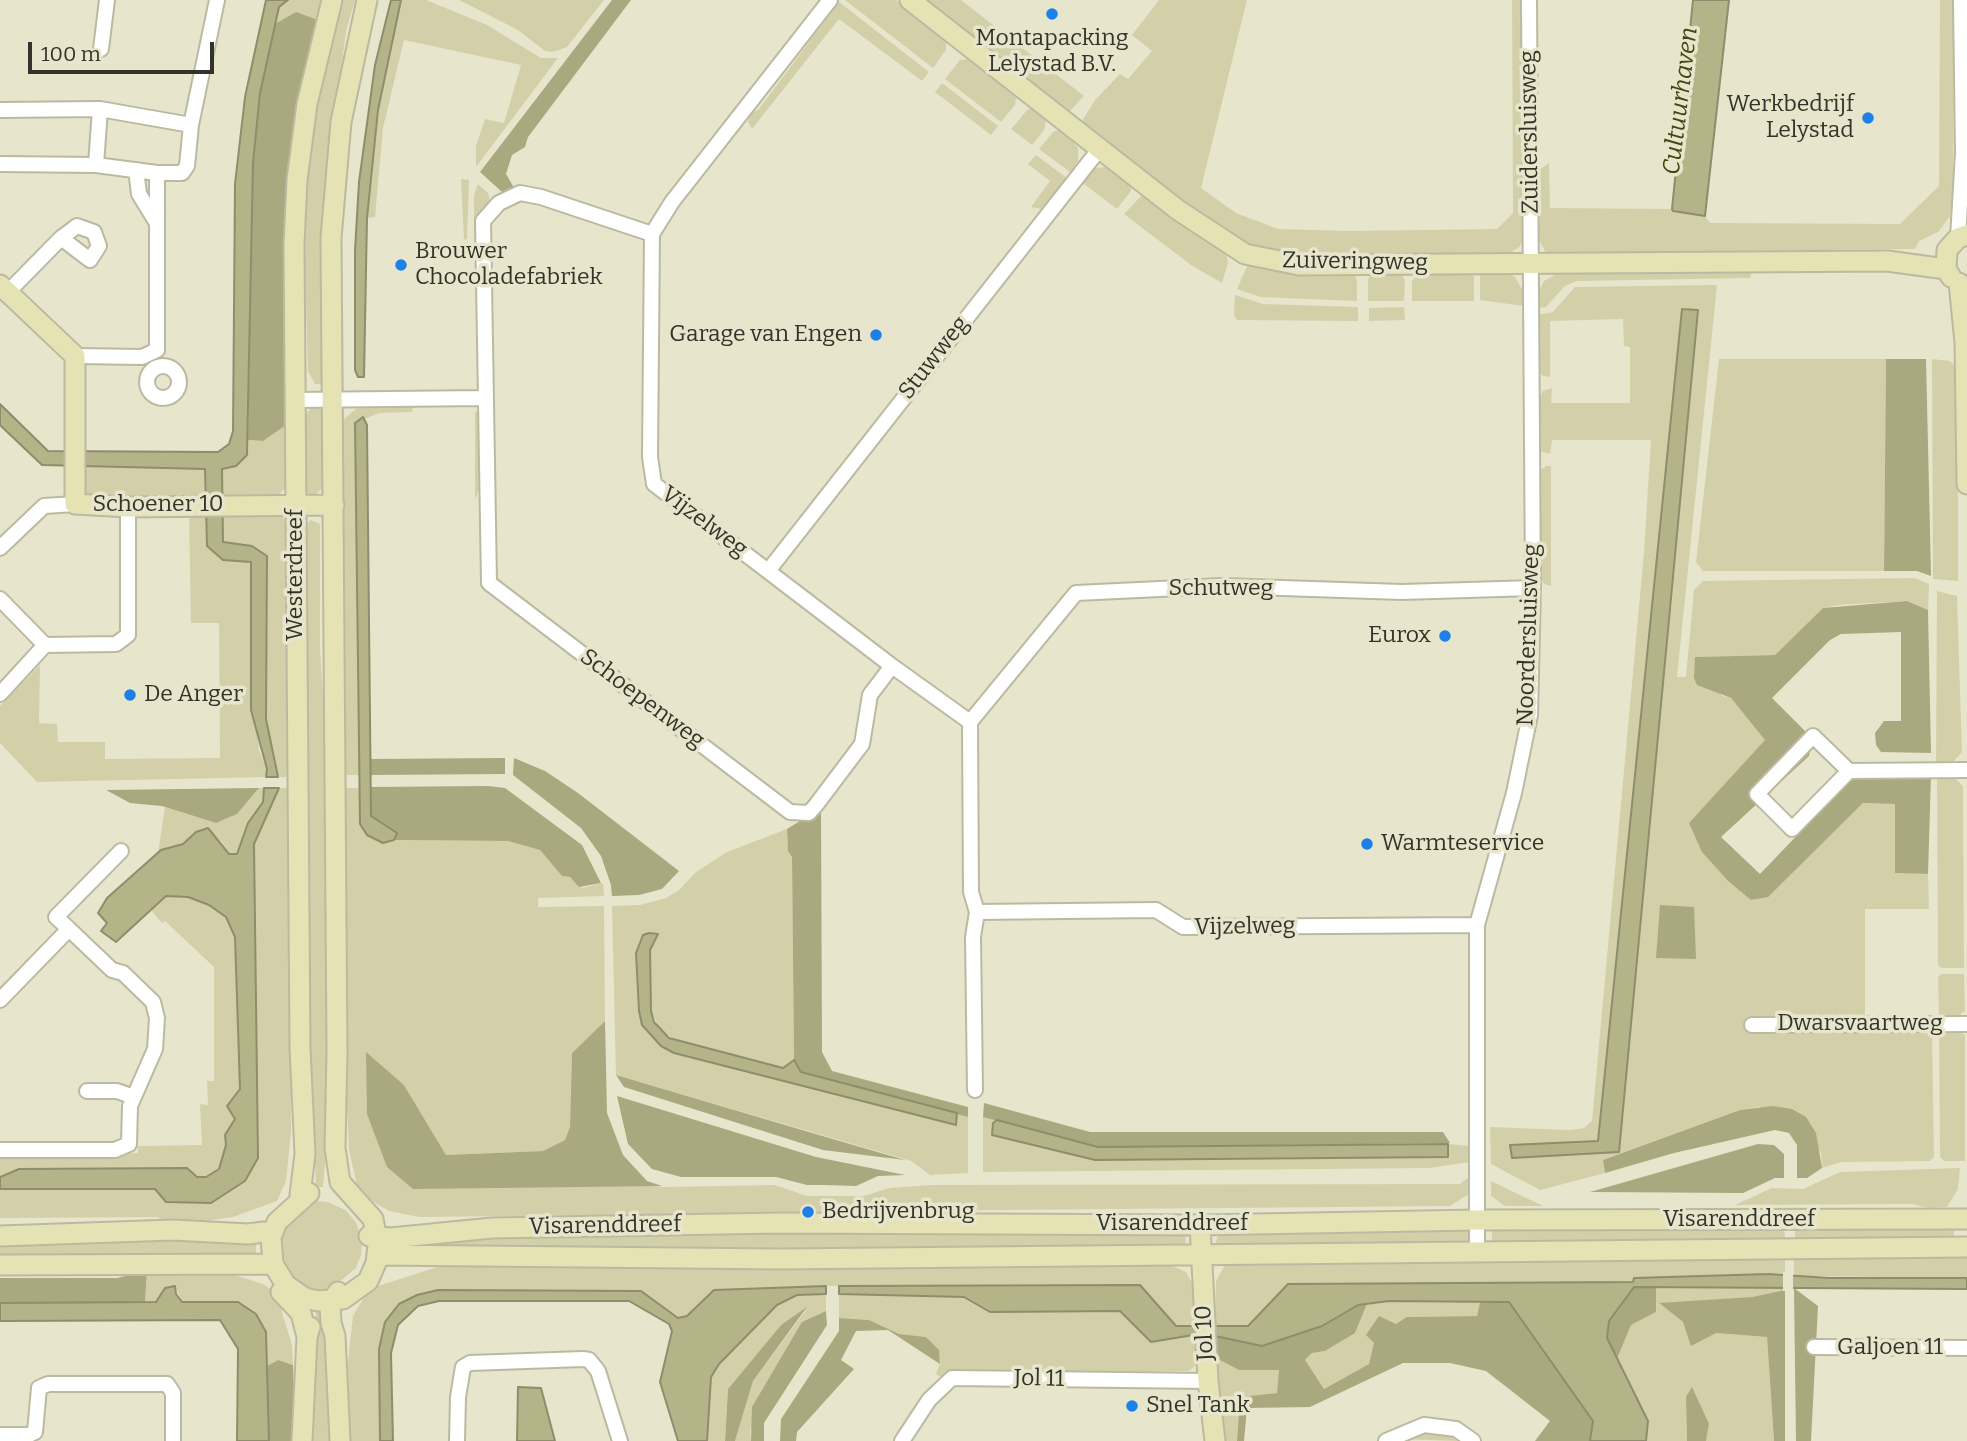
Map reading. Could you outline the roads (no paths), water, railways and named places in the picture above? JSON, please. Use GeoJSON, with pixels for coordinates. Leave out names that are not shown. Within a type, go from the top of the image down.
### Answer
{"type":"FeatureCollection","features":[{"type":"Feature","properties":{"kind":"main road","name":"Westerdreef"},"geometry":{"type":"LineString","coordinates":[[304,1194],[310,1169],[305,1154],[300,1061],[294,244],[297,180],[307,104],[332,0]]}},
{"type":"Feature","properties":{"kind":"main road","name":"Westerdreef"},"geometry":{"type":"LineString","coordinates":[[338,1191],[329,1165],[335,1148],[337,1038],[331,238],[348,84],[367,0]]}},
{"type":"Feature","properties":{"kind":"main road","name":"Zuiveringweg"},"geometry":{"type":"LineString","coordinates":[[910,0],[1101,147],[1178,211],[1245,254],[1298,265],[1957,260]]}},
{"type":"Feature","properties":{"kind":"main road"},"geometry":{"type":"LineString","coordinates":[[1957,260],[1966,337],[1967,485]]}},
{"type":"Feature","properties":{"kind":"main road"},"geometry":{"type":"LineString","coordinates":[[4,288],[75,356],[75,504]]}},
{"type":"Feature","properties":{"kind":"main road","name":"Schoener 10"},"geometry":{"type":"LineString","coordinates":[[75,504],[128,507],[334,505]]}},
{"type":"Feature","properties":{"kind":"main road"},"geometry":{"type":"LineString","coordinates":[[302,1441],[307,1337],[312,1323],[321,1301],[368,1280],[375,1242],[358,1212],[338,1191],[304,1194],[275,1211],[264,1232],[275,1284],[321,1301],[331,1323],[335,1336],[340,1441]]}},
{"type":"Feature","properties":{"kind":"main road"},"geometry":{"type":"LineString","coordinates":[[269,1264],[271,1237],[277,1222],[304,1194]]}},
{"type":"Feature","properties":{"kind":"main road","name":"Visarenddreef"},"geometry":{"type":"LineString","coordinates":[[375,1242],[492,1227],[1967,1219]]}},
{"type":"Feature","properties":{"kind":"main road","name":"Jol 10"},"geometry":{"type":"LineString","coordinates":[[1200,1225],[1208,1381],[1216,1441]]}},
{"type":"Feature","properties":{"kind":"main road"},"geometry":{"type":"LineString","coordinates":[[0,1236],[173,1230],[264,1232]]}},
{"type":"Feature","properties":{"kind":"main road","name":"Visarenddreef"},"geometry":{"type":"LineString","coordinates":[[375,1242],[781,1259],[1967,1247]]}},
{"type":"Feature","properties":{"kind":"main road"},"geometry":{"type":"LineString","coordinates":[[0,1265],[269,1264]]}},
{"type":"Feature","properties":{"kind":"street"},"geometry":{"type":"LineString","coordinates":[[102,49],[107,0]]}},
{"type":"Feature","properties":{"kind":"street"},"geometry":{"type":"LineString","coordinates":[[0,164],[96,164],[157,173],[182,173],[187,166],[191,125],[217,0]]}},
{"type":"Feature","properties":{"kind":"street"},"geometry":{"type":"LineString","coordinates":[[652,234],[672,202],[830,0]]}},
{"type":"Feature","properties":{"kind":"street","name":"Zuidersluisweg"},"geometry":{"type":"LineString","coordinates":[[1529,0],[1531,264]]}},
{"type":"Feature","properties":{"kind":"street"},"geometry":{"type":"LineString","coordinates":[[1957,260],[1963,153],[1961,0]]}},
{"type":"Feature","properties":{"kind":"street"},"geometry":{"type":"LineString","coordinates":[[0,110],[100,109],[191,125]]}},
{"type":"Feature","properties":{"kind":"street"},"geometry":{"type":"LineString","coordinates":[[96,164],[100,109]]}},
{"type":"Feature","properties":{"kind":"street","name":"Stuwweg"},"geometry":{"type":"LineString","coordinates":[[768,571],[1101,147]]}},
{"type":"Feature","properties":{"kind":"street"},"geometry":{"type":"LineString","coordinates":[[1963,153],[1967,176]]}},
{"type":"Feature","properties":{"kind":"street"},"geometry":{"type":"LineString","coordinates":[[136,170],[139,194],[156,221]]}},
{"type":"Feature","properties":{"kind":"street"},"geometry":{"type":"LineString","coordinates":[[75,356],[152,362],[157,350],[157,173]]}},
{"type":"Feature","properties":{"kind":"street","name":"Schoepenweg"},"geometry":{"type":"LineString","coordinates":[[652,234],[541,197],[520,193],[499,203],[483,221],[489,583],[790,812],[809,813],[862,744],[870,695],[892,666]]}},
{"type":"Feature","properties":{"kind":"street","name":"Vijzelweg"},"geometry":{"type":"LineString","coordinates":[[652,234],[650,457],[654,484],[892,666],[971,722]]}},
{"type":"Feature","properties":{"kind":"street"},"geometry":{"type":"LineString","coordinates":[[4,288],[61,238]]}},
{"type":"Feature","properties":{"kind":"street","name":"Noordersluisweg"},"geometry":{"type":"LineString","coordinates":[[1476,1252],[1477,925],[1514,793],[1530,715],[1533,588],[1531,264]]}},
{"type":"Feature","properties":{"kind":"street"},"geometry":{"type":"LineString","coordinates":[[295,400],[485,398]]}},
{"type":"Feature","properties":{"kind":"street","name":"Schoener 10"},"geometry":{"type":"LineString","coordinates":[[0,548],[44,506],[75,504]]}},
{"type":"Feature","properties":{"kind":"street"},"geometry":{"type":"LineString","coordinates":[[0,600],[45,645],[116,644],[128,635],[128,507]]}},
{"type":"Feature","properties":{"kind":"street","name":"Schutweg"},"geometry":{"type":"LineString","coordinates":[[971,722],[1076,593],[1222,586],[1391,592],[1533,588]]}},
{"type":"Feature","properties":{"kind":"street"},"geometry":{"type":"LineString","coordinates":[[0,694],[45,645]]}},
{"type":"Feature","properties":{"kind":"street"},"geometry":{"type":"LineString","coordinates":[[971,722],[971,892],[977,912],[973,937],[975,1090]]}},
{"type":"Feature","properties":{"kind":"street"},"geometry":{"type":"LineString","coordinates":[[1849,771],[1792,829],[1756,794],[1813,736],[1849,771],[1967,770]]}},
{"type":"Feature","properties":{"kind":"street"},"geometry":{"type":"LineString","coordinates":[[0,1150],[115,1150],[129,1144],[130,1106],[155,1049],[157,1018],[153,1002],[56,918],[121,851]]}},
{"type":"Feature","properties":{"kind":"street","name":"Vijzelweg"},"geometry":{"type":"LineString","coordinates":[[977,912],[1156,910],[1183,928],[1477,925]]}},
{"type":"Feature","properties":{"kind":"street"},"geometry":{"type":"LineString","coordinates":[[0,1000],[69,929]]}},
{"type":"Feature","properties":{"kind":"street","name":"Dwarsvaartweg"},"geometry":{"type":"LineString","coordinates":[[1752,1025],[1967,1024]]}},
{"type":"Feature","properties":{"kind":"street"},"geometry":{"type":"LineString","coordinates":[[87,1091],[117,1091],[134,1097]]}},
{"type":"Feature","properties":{"kind":"street","name":"Galjoen 11"},"geometry":{"type":"LineString","coordinates":[[1814,1347],[1967,1348]]}},
{"type":"Feature","properties":{"kind":"street"},"geometry":{"type":"LineString","coordinates":[[457,1441],[458,1387],[463,1367],[470,1363],[583,1359],[589,1360],[598,1371],[620,1441]]}},
{"type":"Feature","properties":{"kind":"street","name":"Jol 11"},"geometry":{"type":"LineString","coordinates":[[902,1441],[929,1400],[952,1378],[1208,1381]]}},
{"type":"Feature","properties":{"kind":"street"},"geometry":{"type":"LineString","coordinates":[[8,1437],[35,1432],[39,1388],[48,1384],[166,1384],[173,1393],[173,1441]]}},
{"type":"Feature","properties":{"kind":"street"},"geometry":{"type":"LineString","coordinates":[[1394,1440],[1424,1425],[1456,1429],[1472,1441]]}},
{"type":"Feature","properties":{"kind":"place","name":"Montapacking Lelystad B.V."},"geometry":{"type":"Point","coordinates":[1052,14]}},
{"type":"Feature","properties":{"kind":"place","name":"Werkbedrijf Lelystad"},"geometry":{"type":"Point","coordinates":[1868,118]}},
{"type":"Feature","properties":{"kind":"place","name":"Brouwer Chocoladefabriek"},"geometry":{"type":"Point","coordinates":[401,265]}},
{"type":"Feature","properties":{"kind":"place","name":"Garage van Engen"},"geometry":{"type":"Point","coordinates":[876,335]}},
{"type":"Feature","properties":{"kind":"place","name":"Eurox"},"geometry":{"type":"Point","coordinates":[1445,636]}},
{"type":"Feature","properties":{"kind":"place","name":"De Anger"},"geometry":{"type":"Point","coordinates":[130,695]}},
{"type":"Feature","properties":{"kind":"place","name":"Warmteservice"},"geometry":{"type":"Point","coordinates":[1367,844]}},
{"type":"Feature","properties":{"kind":"place","name":"Bedrijvenbrug"},"geometry":{"type":"Point","coordinates":[808,1212]}},
{"type":"Feature","properties":{"kind":"place","name":"Snel Tank"},"geometry":{"type":"Point","coordinates":[1132,1406]}},
{"type":"Feature","properties":{"kind":"water label","name":"Cultuurhaven"},"geometry":{"type":"Point","coordinates":[1681,101]}}]}
